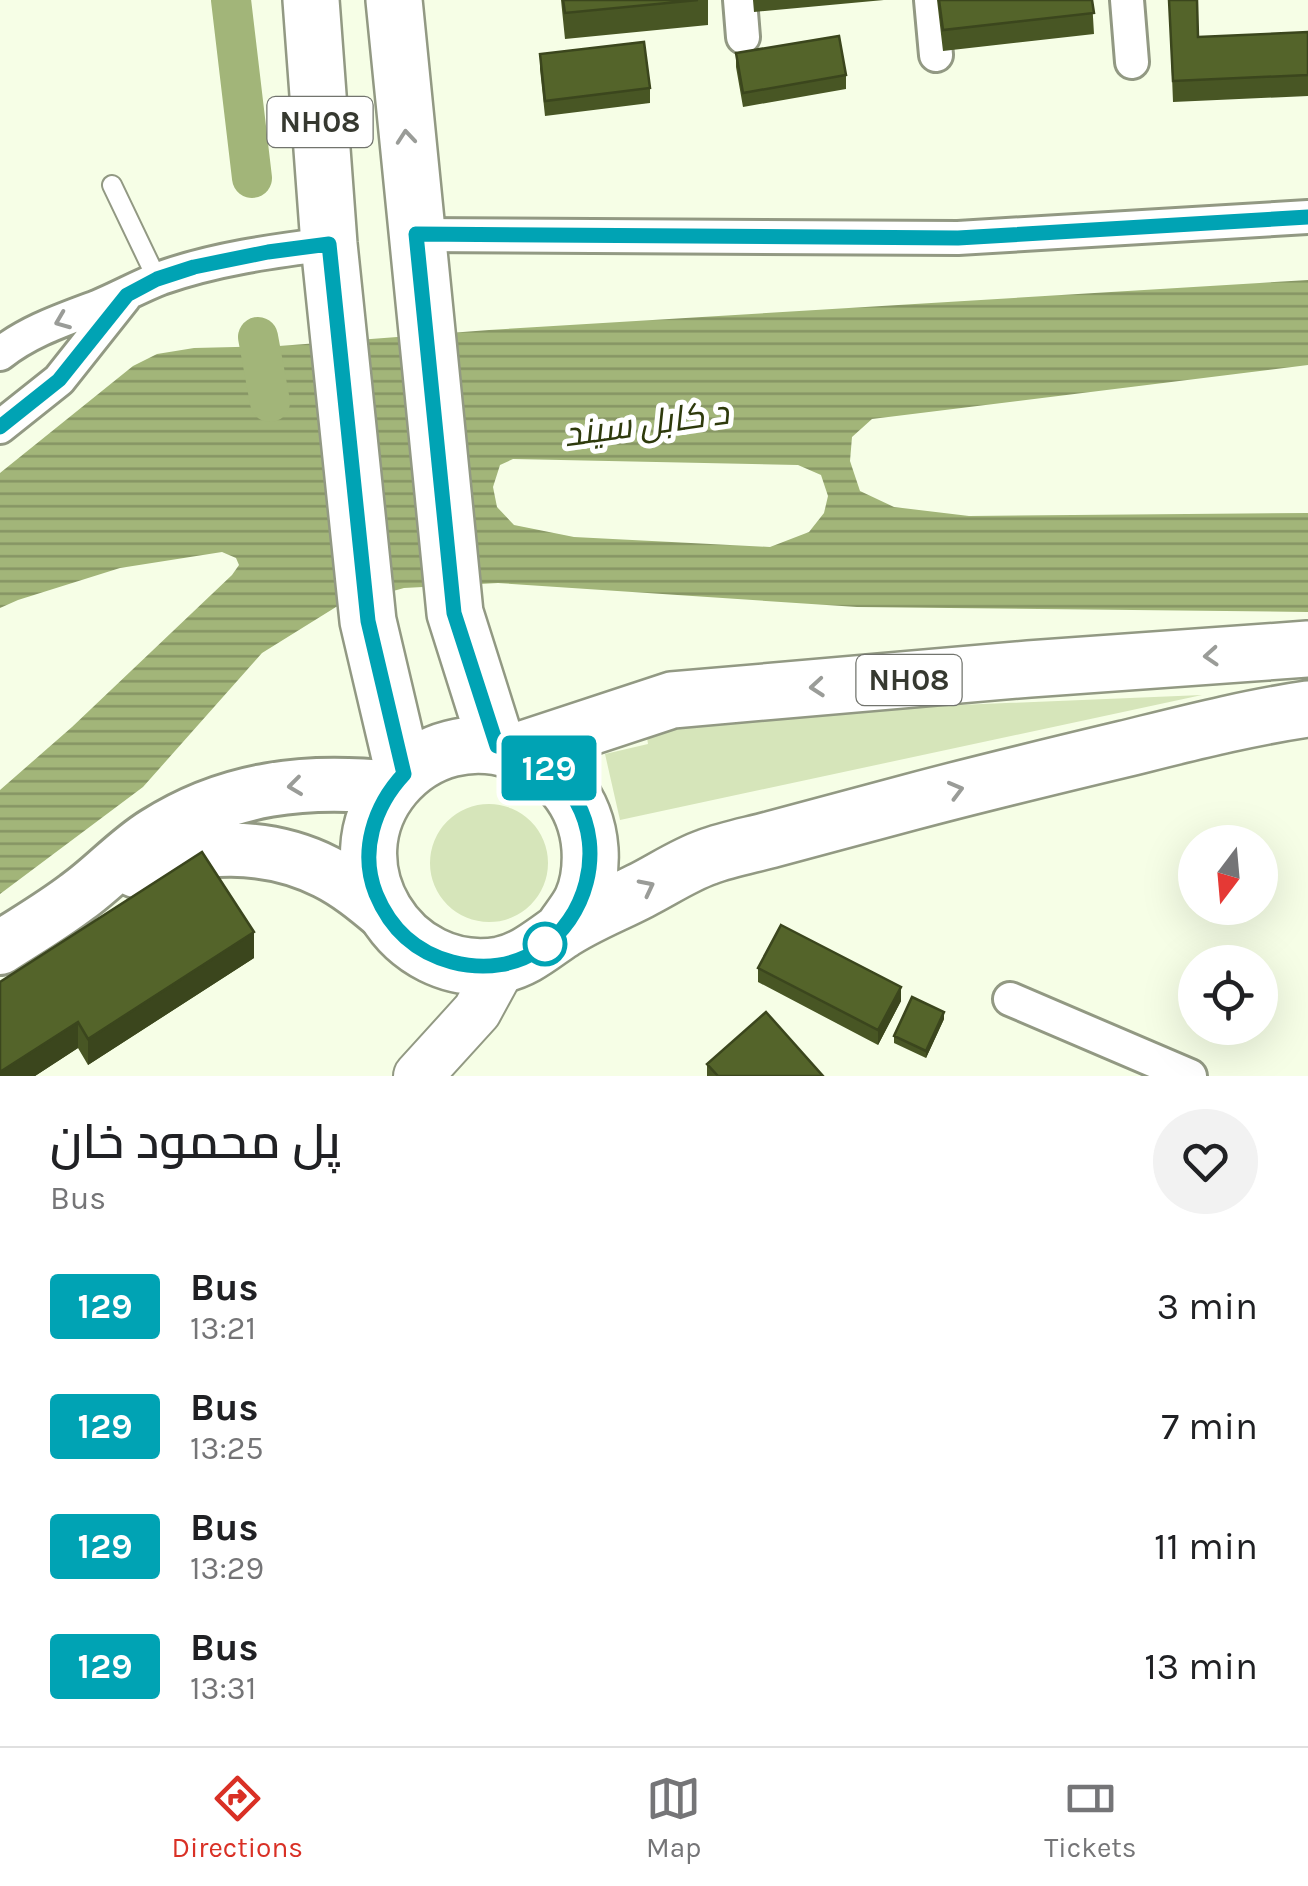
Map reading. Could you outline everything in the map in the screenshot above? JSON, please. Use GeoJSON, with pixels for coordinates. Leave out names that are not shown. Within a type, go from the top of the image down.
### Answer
{"type":"FeatureCollection","features":[{"type":"Feature","properties":{"kind":"highway","name":"NH08"},"geometry":{"type":"LineString","coordinates":[[310,0],[329,244],[368,621],[398,781],[432,756],[464,746],[507,748],[672,700],[1308,649]]}},
{"type":"Feature","properties":{"kind":"highway","name":"NH08"},"geometry":{"type":"LineString","coordinates":[[394,0],[454,613],[507,748]]}},
{"type":"Feature","properties":{"kind":"highway"},"geometry":{"type":"LineString","coordinates":[[398,781],[376,817],[368,849],[371,882],[384,913],[406,939],[435,958],[485,965],[534,952],[561,932],[705,858],[970,786],[1258,716],[1308,709]]}},
{"type":"Feature","properties":{"kind":"highway"},"geometry":{"type":"LineString","coordinates":[[507,748],[549,768],[574,796],[588,829],[591,866],[582,901],[561,932]]}},
{"type":"Feature","properties":{"kind":"main road"},"geometry":{"type":"LineString","coordinates":[[0,948],[80,896],[154,834],[198,811],[244,794],[293,785],[398,781]]}},
{"type":"Feature","properties":{"kind":"main road"},"geometry":{"type":"LineString","coordinates":[[80,896],[182,855],[254,851],[290,858],[324,871],[384,913]]}},
{"type":"Feature","properties":{"kind":"main road"},"geometry":{"type":"LineString","coordinates":[[390,1076],[485,965]]}},
{"type":"Feature","properties":{"kind":"main road"},"geometry":{"type":"LineString","coordinates":[[418,1076],[477,1011],[485,965]]}},
{"type":"Feature","properties":{"kind":"street"},"geometry":{"type":"LineString","coordinates":[[740,0],[743,37]]}},
{"type":"Feature","properties":{"kind":"street"},"geometry":{"type":"LineString","coordinates":[[931,0],[936,55]]}},
{"type":"Feature","properties":{"kind":"street"},"geometry":{"type":"LineString","coordinates":[[1127,0],[1132,62]]}},
{"type":"Feature","properties":{"kind":"street"},"geometry":{"type":"LineString","coordinates":[[416,234],[958,238],[1308,217]]}},
{"type":"Feature","properties":{"kind":"street"},"geometry":{"type":"LineString","coordinates":[[0,354],[21,338],[157,279],[194,267],[329,244]]}},
{"type":"Feature","properties":{"kind":"street"},"geometry":{"type":"LineString","coordinates":[[0,427],[59,380],[127,295]]}},
{"type":"Feature","properties":{"kind":"street"},"geometry":{"type":"LineString","coordinates":[[1010,999],[1190,1076]]}},
{"type":"Feature","properties":{"kind":"lane"},"geometry":{"type":"LineString","coordinates":[[112,185],[157,279]]}},
{"type":"Feature","properties":{"kind":"shaded area"},"geometry":{"type":"Polygon","coordinates":[[[1202,695],[620,820],[605,754],[648,744],[644,718],[1202,695]]]}},
{"type":"Feature","properties":{"kind":"shaded area"},"geometry":{"type":"Polygon","coordinates":[[[489,804],[511,809],[531,821],[543,841],[548,863],[543,885],[531,905],[511,917],[489,922],[467,917],[447,905],[435,885],[430,863],[435,841],[447,821],[467,809],[489,804]]]}},
{"type":"Feature","properties":{"kind":"water","name":"د کابل سيند"},"geometry":{"type":"Polygon","coordinates":[[[1308,280],[1308,365],[872,419],[852,437],[850,461],[860,491],[894,507],[969,516],[1308,513],[1308,612],[857,607],[498,583],[404,588],[336,607],[262,653],[143,787],[0,894],[0,790],[72,727],[239,565],[236,558],[222,552],[120,568],[0,608],[0,473],[133,366],[157,354],[194,348],[279,346],[1308,280]],[[513,459],[500,465],[493,487],[497,507],[514,525],[574,537],[770,547],[809,532],[824,513],[828,496],[821,475],[798,465],[513,459]]]}},
{"type":"Feature","properties":{"kind":"building"},"geometry":{"type":"Polygon","coordinates":[[[563,0],[698,0],[565,13],[563,0]]]}},
{"type":"Feature","properties":{"kind":"building"},"geometry":{"type":"Polygon","coordinates":[[[939,0],[1092,0],[1094,13],[943,30],[939,0]]]}},
{"type":"Feature","properties":{"kind":"building"},"geometry":{"type":"Polygon","coordinates":[[[1169,0],[1197,0],[1198,37],[1308,32],[1308,75],[1173,81],[1169,0]]]}},
{"type":"Feature","properties":{"kind":"building"},"geometry":{"type":"Polygon","coordinates":[[[839,36],[846,75],[743,93],[736,53],[839,36]]]}},
{"type":"Feature","properties":{"kind":"building"},"geometry":{"type":"Polygon","coordinates":[[[644,42],[650,88],[545,101],[540,54],[644,42]]]}},
{"type":"Feature","properties":{"kind":"building"},"geometry":{"type":"Polygon","coordinates":[[[202,852],[254,932],[88,1039],[78,1022],[0,1072],[0,982],[202,852]]]}},
{"type":"Feature","properties":{"kind":"building"},"geometry":{"type":"Polygon","coordinates":[[[781,925],[901,987],[878,1030],[758,968],[781,925]]]}},
{"type":"Feature","properties":{"kind":"building"},"geometry":{"type":"Polygon","coordinates":[[[912,997],[944,1012],[926,1051],[894,1036],[912,997]]]}},
{"type":"Feature","properties":{"kind":"building"},"geometry":{"type":"Polygon","coordinates":[[[766,1012],[823,1076],[718,1076],[707,1064],[766,1012]]]}},
{"type":"Feature","properties":{"kind":"waterway"},"geometry":{"type":"LineString","coordinates":[[231,0],[252,178]]}},
{"type":"Feature","properties":{"kind":"waterway"},"geometry":{"type":"LineString","coordinates":[[258,337],[270,402]]}},
{"type":"Feature","properties":{"kind":"bus line","name":"129"},"geometry":{"type":"LineString","coordinates":[[0,427],[59,380],[127,295],[157,279],[194,267],[329,244],[368,621],[404,774],[376,817],[368,849],[371,882],[384,913],[406,939],[435,958],[468,966],[502,964],[534,952],[561,932],[582,901],[591,866],[588,829],[574,796],[549,768],[517,751],[497,746],[454,613],[416,234],[958,238],[1308,217]]}}]}
